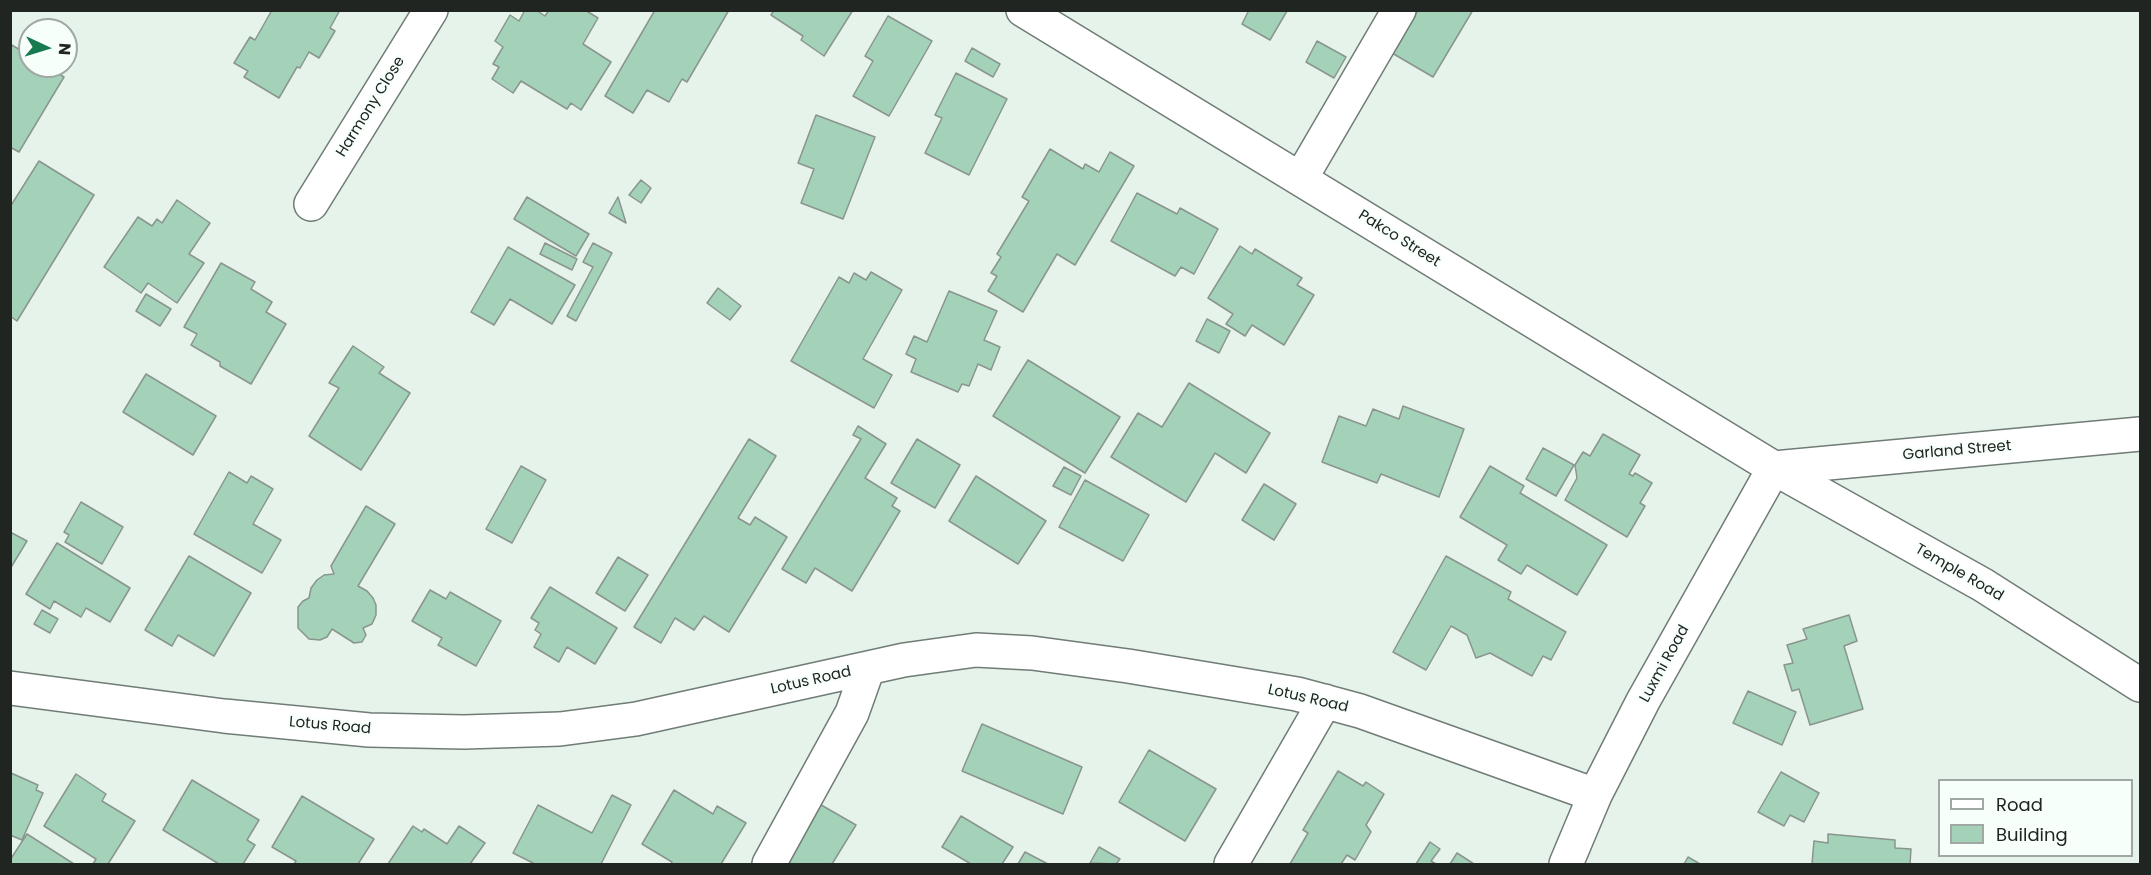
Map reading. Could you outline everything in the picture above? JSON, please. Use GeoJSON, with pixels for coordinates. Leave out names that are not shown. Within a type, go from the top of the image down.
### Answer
{"type":"FeatureCollection","features":[{"type":"Feature","properties":{"kind":"street","name":"Harmony Close"},"geometry":{"type":"LineString","coordinates":[[311,204],[431,10]]}},
{"type":"Feature","properties":{"kind":"street","name":"Pakco Street"},"geometry":{"type":"LineString","coordinates":[[1023,10],[1774,468]]}},
{"type":"Feature","properties":{"kind":"street"},"geometry":{"type":"LineString","coordinates":[[1301,178],[1399,10]]}},
{"type":"Feature","properties":{"kind":"street","name":"Garland Street"},"geometry":{"type":"LineString","coordinates":[[1774,468],[2140,434]]}},
{"type":"Feature","properties":{"kind":"street","name":"Temple Road"},"geometry":{"type":"LineString","coordinates":[[1774,468],[1983,585],[2140,685]]}},
{"type":"Feature","properties":{"kind":"street","name":"Luxmi Road"},"geometry":{"type":"LineString","coordinates":[[1566,864],[1595,795],[1643,701],[1774,468]]}},
{"type":"Feature","properties":{"kind":"street","name":"Lotus Road"},"geometry":{"type":"LineString","coordinates":[[10,688],[224,716],[369,730],[464,732],[560,729],[636,719],[904,660],[976,650],[1032,653],[1150,669],[1297,694],[1325,701],[1360,711],[1595,795]]}},
{"type":"Feature","properties":{"kind":"street"},"geometry":{"type":"LineString","coordinates":[[769,864],[852,712],[868,668]]}},
{"type":"Feature","properties":{"kind":"street"},"geometry":{"type":"LineString","coordinates":[[1231,864],[1325,701]]}},
{"type":"Feature","properties":{"kind":"building"},"geometry":{"type":"Polygon","coordinates":[[[272,10],[340,10],[330,28],[335,31],[319,58],[309,52],[300,68],[297,67],[279,98],[244,77],[248,71],[234,63],[250,37],[255,40],[272,10]]]}},
{"type":"Feature","properties":{"kind":"building"},"geometry":{"type":"Polygon","coordinates":[[[525,10],[536,10],[545,16],[549,10],[585,10],[598,18],[583,44],[611,62],[581,110],[571,103],[567,109],[521,81],[513,93],[492,79],[499,67],[493,64],[503,47],[495,41],[510,15],[519,21],[525,10]]]}},
{"type":"Feature","properties":{"kind":"building"},"geometry":{"type":"Polygon","coordinates":[[[655,10],[729,10],[687,82],[682,79],[669,102],[647,90],[633,113],[605,96],[655,10]]]}},
{"type":"Feature","properties":{"kind":"building"},"geometry":{"type":"Polygon","coordinates":[[[774,10],[853,10],[824,56],[801,40],[803,36],[771,15],[774,10]]]}},
{"type":"Feature","properties":{"kind":"building"},"geometry":{"type":"Polygon","coordinates":[[[1249,10],[1287,11],[1270,40],[1242,24],[1249,10]]]}},
{"type":"Feature","properties":{"kind":"building"},"geometry":{"type":"Polygon","coordinates":[[[1418,10],[1473,10],[1433,77],[1392,53],[1418,10]]]}},
{"type":"Feature","properties":{"kind":"building"},"geometry":{"type":"Polygon","coordinates":[[[888,16],[932,41],[889,116],[853,96],[873,61],[865,56],[888,16]]]}},
{"type":"Feature","properties":{"kind":"building"},"geometry":{"type":"Polygon","coordinates":[[[1317,41],[1346,57],[1334,78],[1306,62],[1317,41]]]}},
{"type":"Feature","properties":{"kind":"building"},"geometry":{"type":"Polygon","coordinates":[[[10,44],[18,49],[18,78],[63,78],[19,152],[10,147],[10,44]]]}},
{"type":"Feature","properties":{"kind":"building"},"geometry":{"type":"Polygon","coordinates":[[[972,48],[1000,64],[993,77],[965,61],[972,48]]]}},
{"type":"Feature","properties":{"kind":"building"},"geometry":{"type":"Polygon","coordinates":[[[956,73],[1007,99],[969,175],[925,153],[942,118],[935,115],[956,73]]]}},
{"type":"Feature","properties":{"kind":"building"},"geometry":{"type":"Polygon","coordinates":[[[816,115],[875,137],[843,219],[801,203],[814,169],[798,163],[816,115]]]}},
{"type":"Feature","properties":{"kind":"building"},"geometry":{"type":"Polygon","coordinates":[[[1050,149],[1083,169],[1085,164],[1099,172],[1110,152],[1134,166],[1075,265],[1057,254],[1023,312],[988,291],[997,276],[991,273],[1001,257],[997,254],[1029,201],[1022,197],[1050,149]]]}},
{"type":"Feature","properties":{"kind":"building"},"geometry":{"type":"Polygon","coordinates":[[[39,161],[94,195],[17,321],[10,316],[10,207],[39,161]]]}},
{"type":"Feature","properties":{"kind":"building"},"geometry":{"type":"Polygon","coordinates":[[[641,180],[651,188],[641,203],[629,195],[641,180]]]}},
{"type":"Feature","properties":{"kind":"building"},"geometry":{"type":"Polygon","coordinates":[[[1137,193],[1177,214],[1180,208],[1218,229],[1194,274],[1181,267],[1175,276],[1111,241],[1137,193]]]}},
{"type":"Feature","properties":{"kind":"building"},"geometry":{"type":"Polygon","coordinates":[[[527,197],[589,234],[576,256],[514,219],[527,197]]]}},
{"type":"Feature","properties":{"kind":"building"},"geometry":{"type":"Polygon","coordinates":[[[618,197],[626,223],[609,213],[618,197]]]}},
{"type":"Feature","properties":{"kind":"building"},"geometry":{"type":"Polygon","coordinates":[[[177,200],[210,223],[189,254],[204,263],[177,303],[148,283],[141,293],[104,267],[138,217],[152,226],[157,219],[162,223],[177,200]]]}},
{"type":"Feature","properties":{"kind":"building"},"geometry":{"type":"Polygon","coordinates":[[[545,243],[577,259],[572,270],[540,254],[545,243]]]}},
{"type":"Feature","properties":{"kind":"building"},"geometry":{"type":"Polygon","coordinates":[[[593,243],[612,253],[576,321],[567,316],[593,267],[583,262],[593,243]]]}},
{"type":"Feature","properties":{"kind":"building"},"geometry":{"type":"Polygon","coordinates":[[[1240,246],[1252,254],[1255,249],[1302,278],[1297,285],[1314,295],[1284,345],[1252,325],[1245,336],[1226,324],[1233,314],[1208,298],[1240,246]]]}},
{"type":"Feature","properties":{"kind":"building"},"geometry":{"type":"Polygon","coordinates":[[[508,247],[575,285],[552,324],[510,299],[494,325],[471,312],[508,247]]]}},
{"type":"Feature","properties":{"kind":"building"},"geometry":{"type":"Polygon","coordinates":[[[221,263],[255,282],[251,289],[272,302],[266,312],[286,324],[251,384],[220,366],[220,362],[191,345],[197,334],[184,327],[221,263]]]}},
{"type":"Feature","properties":{"kind":"building"},"geometry":{"type":"Polygon","coordinates":[[[871,272],[902,290],[863,359],[892,375],[874,408],[791,361],[839,277],[849,283],[854,273],[866,280],[871,272]]]}},
{"type":"Feature","properties":{"kind":"building"},"geometry":{"type":"Polygon","coordinates":[[[718,288],[741,306],[730,320],[707,303],[718,288]]]}},
{"type":"Feature","properties":{"kind":"building"},"geometry":{"type":"Polygon","coordinates":[[[949,291],[997,311],[984,340],[1000,347],[991,370],[978,364],[969,386],[962,384],[958,392],[911,372],[916,359],[906,354],[914,336],[927,342],[949,291]]]}},
{"type":"Feature","properties":{"kind":"building"},"geometry":{"type":"Polygon","coordinates":[[[146,294],[171,309],[160,326],[136,311],[146,294]]]}},
{"type":"Feature","properties":{"kind":"building"},"geometry":{"type":"Polygon","coordinates":[[[1207,319],[1230,331],[1219,353],[1196,341],[1207,319]]]}},
{"type":"Feature","properties":{"kind":"building"},"geometry":{"type":"Polygon","coordinates":[[[353,346],[384,367],[379,373],[410,393],[361,470],[309,436],[339,388],[329,383],[353,346]]]}},
{"type":"Feature","properties":{"kind":"building"},"geometry":{"type":"Polygon","coordinates":[[[1028,360],[1120,417],[1085,473],[993,416],[1028,360]]]}},
{"type":"Feature","properties":{"kind":"building"},"geometry":{"type":"Polygon","coordinates":[[[146,374],[216,416],[193,455],[123,412],[146,374]]]}},
{"type":"Feature","properties":{"kind":"building"},"geometry":{"type":"Polygon","coordinates":[[[1189,383],[1270,433],[1246,473],[1215,453],[1186,502],[1111,457],[1138,413],[1162,427],[1189,383]]]}},
{"type":"Feature","properties":{"kind":"building"},"geometry":{"type":"Polygon","coordinates":[[[1403,406],[1464,429],[1439,497],[1381,474],[1377,483],[1322,462],[1339,416],[1366,426],[1373,409],[1399,419],[1403,406]]]}},
{"type":"Feature","properties":{"kind":"building"},"geometry":{"type":"Polygon","coordinates":[[[858,426],[886,444],[865,478],[897,498],[892,506],[900,511],[852,591],[815,568],[806,583],[782,569],[861,439],[853,435],[858,426]]]}},
{"type":"Feature","properties":{"kind":"building"},"geometry":{"type":"Polygon","coordinates":[[[1603,434],[1640,455],[1629,474],[1633,476],[1635,473],[1652,483],[1640,503],[1645,506],[1627,537],[1565,500],[1577,478],[1575,465],[1583,452],[1590,456],[1603,434]]]}},
{"type":"Feature","properties":{"kind":"building"},"geometry":{"type":"Polygon","coordinates":[[[749,439],[776,456],[738,518],[750,525],[755,517],[787,537],[729,632],[704,616],[694,630],[675,618],[661,643],[634,627],[749,439]]]}},
{"type":"Feature","properties":{"kind":"building"},"geometry":{"type":"Polygon","coordinates":[[[917,439],[960,465],[935,508],[891,483],[917,439]]]}},
{"type":"Feature","properties":{"kind":"building"},"geometry":{"type":"Polygon","coordinates":[[[1543,448],[1574,465],[1556,496],[1526,479],[1543,448]]]}},
{"type":"Feature","properties":{"kind":"building"},"geometry":{"type":"Polygon","coordinates":[[[521,466],[546,480],[512,543],[486,529],[521,466]]]}},
{"type":"Feature","properties":{"kind":"building"},"geometry":{"type":"Polygon","coordinates":[[[1490,466],[1524,486],[1520,493],[1607,545],[1577,595],[1527,565],[1521,574],[1498,560],[1507,545],[1460,517],[1490,466]]]}},
{"type":"Feature","properties":{"kind":"building"},"geometry":{"type":"Polygon","coordinates":[[[1064,467],[1081,476],[1071,495],[1053,486],[1064,467]]]}},
{"type":"Feature","properties":{"kind":"building"},"geometry":{"type":"Polygon","coordinates":[[[229,472],[247,483],[251,476],[273,489],[253,524],[281,540],[262,573],[194,534],[229,472]]]}},
{"type":"Feature","properties":{"kind":"building"},"geometry":{"type":"Polygon","coordinates":[[[976,476],[1046,521],[1018,564],[949,521],[976,476]]]}},
{"type":"Feature","properties":{"kind":"building"},"geometry":{"type":"Polygon","coordinates":[[[1085,480],[1149,515],[1123,561],[1059,527],[1085,480]]]}},
{"type":"Feature","properties":{"kind":"building"},"geometry":{"type":"Polygon","coordinates":[[[1264,484],[1296,504],[1274,540],[1242,520],[1264,484]]]}},
{"type":"Feature","properties":{"kind":"building"},"geometry":{"type":"Polygon","coordinates":[[[81,502],[123,527],[102,564],[65,542],[69,535],[64,532],[81,502]]]}},
{"type":"Feature","properties":{"kind":"building"},"geometry":{"type":"Polygon","coordinates":[[[366,506],[395,524],[358,586],[373,598],[376,615],[372,624],[363,628],[366,635],[362,642],[354,643],[332,629],[327,637],[320,640],[309,639],[298,628],[298,607],[309,598],[311,588],[317,580],[324,575],[334,574],[331,566],[366,506]]]}},
{"type":"Feature","properties":{"kind":"building"},"geometry":{"type":"Polygon","coordinates":[[[10,532],[27,541],[10,569],[10,532]]]}},
{"type":"Feature","properties":{"kind":"building"},"geometry":{"type":"Polygon","coordinates":[[[57,543],[130,588],[110,622],[86,608],[81,617],[54,601],[50,609],[26,594],[57,543]]]}},
{"type":"Feature","properties":{"kind":"building"},"geometry":{"type":"Polygon","coordinates":[[[189,556],[251,593],[214,656],[178,635],[172,646],[145,630],[189,556]]]}},
{"type":"Feature","properties":{"kind":"building"},"geometry":{"type":"Polygon","coordinates":[[[1446,556],[1511,592],[1508,599],[1566,632],[1551,660],[1543,656],[1532,676],[1490,653],[1476,658],[1467,635],[1451,626],[1426,670],[1393,652],[1446,556]]]}},
{"type":"Feature","properties":{"kind":"building"},"geometry":{"type":"Polygon","coordinates":[[[618,557],[648,575],[625,611],[596,593],[618,557]]]}},
{"type":"Feature","properties":{"kind":"building"},"geometry":{"type":"Polygon","coordinates":[[[550,587],[617,628],[595,664],[567,647],[559,662],[534,647],[541,634],[535,630],[539,623],[531,618],[550,587]]]}},
{"type":"Feature","properties":{"kind":"building"},"geometry":{"type":"Polygon","coordinates":[[[430,590],[446,599],[450,592],[501,621],[476,666],[438,645],[442,638],[412,621],[430,590]]]}},
{"type":"Feature","properties":{"kind":"building"},"geometry":{"type":"Polygon","coordinates":[[[42,610],[58,619],[50,633],[34,624],[42,610]]]}},
{"type":"Feature","properties":{"kind":"building"},"geometry":{"type":"Polygon","coordinates":[[[1849,615],[1857,641],[1844,646],[1863,709],[1810,725],[1799,689],[1792,691],[1784,665],[1793,663],[1787,645],[1807,639],[1803,629],[1849,615]]]}},
{"type":"Feature","properties":{"kind":"building"},"geometry":{"type":"Polygon","coordinates":[[[1748,691],[1796,712],[1782,745],[1733,723],[1748,691]]]}},
{"type":"Feature","properties":{"kind":"building"},"geometry":{"type":"Polygon","coordinates":[[[982,724],[1082,767],[1063,814],[962,771],[982,724]]]}},
{"type":"Feature","properties":{"kind":"building"},"geometry":{"type":"Polygon","coordinates":[[[1149,750],[1216,789],[1185,841],[1119,802],[1149,750]]]}},
{"type":"Feature","properties":{"kind":"building"},"geometry":{"type":"Polygon","coordinates":[[[1338,771],[1363,786],[1366,782],[1384,794],[1366,825],[1371,832],[1355,860],[1347,855],[1341,864],[1290,864],[1308,833],[1303,830],[1338,771]]]}},
{"type":"Feature","properties":{"kind":"building"},"geometry":{"type":"Polygon","coordinates":[[[1781,772],[1819,793],[1804,822],[1790,815],[1784,826],[1758,812],[1781,772]]]}},
{"type":"Feature","properties":{"kind":"building"},"geometry":{"type":"Polygon","coordinates":[[[11,773],[38,785],[36,790],[43,793],[22,840],[10,835],[11,773]]]}},
{"type":"Feature","properties":{"kind":"building"},"geometry":{"type":"Polygon","coordinates":[[[76,774],[106,794],[102,801],[135,821],[108,864],[93,864],[96,859],[44,826],[76,774]]]}},
{"type":"Feature","properties":{"kind":"building"},"geometry":{"type":"Polygon","coordinates":[[[192,780],[259,820],[247,840],[255,845],[243,864],[219,864],[163,830],[192,780]]]}},
{"type":"Feature","properties":{"kind":"building"},"geometry":{"type":"Polygon","coordinates":[[[674,790],[713,814],[717,806],[746,823],[721,864],[671,864],[672,862],[642,844],[674,790]]]}},
{"type":"Feature","properties":{"kind":"building"},"geometry":{"type":"Polygon","coordinates":[[[612,795],[631,805],[601,864],[535,864],[513,853],[538,805],[592,833],[612,795]]]}},
{"type":"Feature","properties":{"kind":"building"},"geometry":{"type":"Polygon","coordinates":[[[302,796],[374,839],[358,864],[294,864],[296,861],[272,847],[302,796]]]}},
{"type":"Feature","properties":{"kind":"building"},"geometry":{"type":"Polygon","coordinates":[[[816,802],[856,825],[832,864],[778,864],[816,802]]]}},
{"type":"Feature","properties":{"kind":"building"},"geometry":{"type":"Polygon","coordinates":[[[961,816],[1013,847],[1002,864],[971,864],[942,847],[961,816]]]}},
{"type":"Feature","properties":{"kind":"building"},"geometry":{"type":"Polygon","coordinates":[[[413,826],[422,832],[424,829],[447,844],[459,826],[485,843],[470,864],[388,864],[413,826]]]}},
{"type":"Feature","properties":{"kind":"building"},"geometry":{"type":"Polygon","coordinates":[[[27,834],[74,864],[10,864],[10,860],[27,834]]]}},
{"type":"Feature","properties":{"kind":"building"},"geometry":{"type":"Polygon","coordinates":[[[1828,834],[1895,840],[1895,848],[1911,849],[1910,864],[1812,864],[1814,841],[1828,843],[1828,834]]]}},
{"type":"Feature","properties":{"kind":"building"},"geometry":{"type":"Polygon","coordinates":[[[1430,842],[1440,849],[1431,861],[1436,864],[1416,864],[1430,842]]]}},
{"type":"Feature","properties":{"kind":"building"},"geometry":{"type":"Polygon","coordinates":[[[1099,847],[1120,859],[1116,864],[1090,863],[1099,847]]]}},
{"type":"Feature","properties":{"kind":"building"},"geometry":{"type":"Polygon","coordinates":[[[1025,852],[1048,864],[1018,864],[1025,852]]]}},
{"type":"Feature","properties":{"kind":"building"},"geometry":{"type":"Polygon","coordinates":[[[1457,853],[1474,864],[1450,864],[1457,853]]]}},
{"type":"Feature","properties":{"kind":"building"},"geometry":{"type":"Polygon","coordinates":[[[1688,857],[1700,864],[1684,864],[1688,857]]]}}]}
